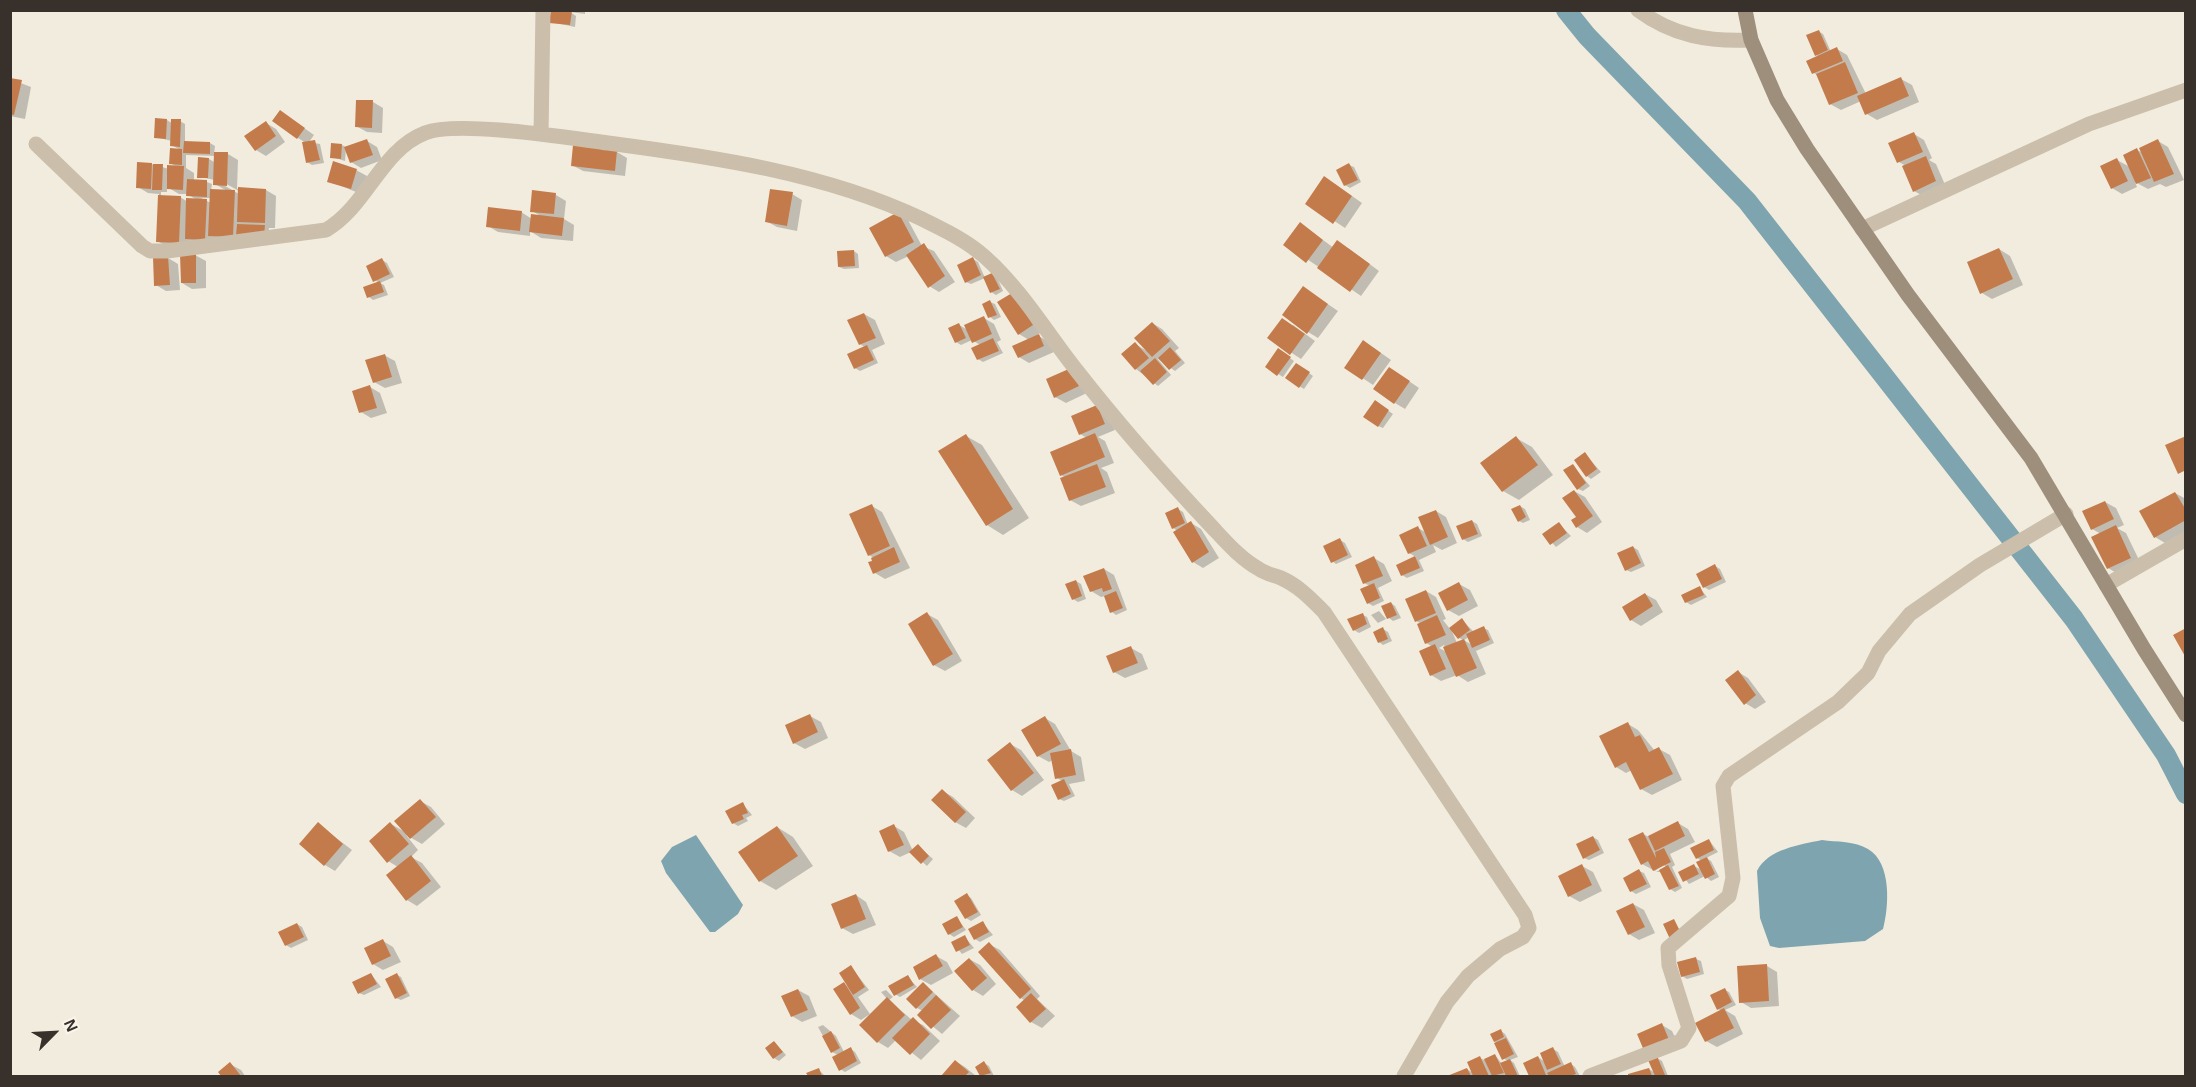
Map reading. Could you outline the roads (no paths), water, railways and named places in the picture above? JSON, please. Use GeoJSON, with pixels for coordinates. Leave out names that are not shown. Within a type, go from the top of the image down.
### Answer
{"type":"FeatureCollection","features":[{"type":"Feature","properties":{"kind":"main road"},"geometry":{"type":"LineString","coordinates":[[1745,10],[1751,40],[1777,100],[1908,296],[2031,458],[2186,715]]}},
{"type":"Feature","properties":{"kind":"street"},"geometry":{"type":"LineString","coordinates":[[541,134],[543,10]]}},
{"type":"Feature","properties":{"kind":"street"},"geometry":{"type":"LineString","coordinates":[[1638,10],[1655,23],[1688,36],[1721,42],[1751,40]]}},
{"type":"Feature","properties":{"kind":"street"},"geometry":{"type":"LineString","coordinates":[[1862,229],[2090,124],[2186,90]]}},
{"type":"Feature","properties":{"kind":"street"},"geometry":{"type":"LineString","coordinates":[[36,144],[142,246],[150,250],[167,251],[326,230],[342,221],[407,141],[429,131],[451,130],[541,134],[687,154],[841,186],[896,207],[958,237],[984,255],[1006,277],[1078,373],[1162,473],[1215,531],[1238,554],[1261,571],[1302,590],[1324,612],[1518,903],[1529,928],[1523,937],[1500,948],[1468,976],[1447,1002],[1404,1077]]}},
{"type":"Feature","properties":{"kind":"street"},"geometry":{"type":"LineString","coordinates":[[1590,1077],[1681,1041],[1689,1028],[1669,965],[1668,948],[1730,896],[1733,878],[1723,794],[1723,786],[1729,776],[1838,702],[1868,673],[1884,644],[1910,614],[1980,565],[2066,514]]}},
{"type":"Feature","properties":{"kind":"street"},"geometry":{"type":"LineString","coordinates":[[2106,585],[2186,540]]}},
{"type":"Feature","properties":{"kind":"water"},"geometry":{"type":"Polygon","coordinates":[[[696,835],[743,905],[738,914],[715,932],[710,932],[666,873],[661,861],[672,847],[696,835]]]}},
{"type":"Feature","properties":{"kind":"water"},"geometry":{"type":"Polygon","coordinates":[[[1822,840],[1857,844],[1876,856],[1881,864],[1887,886],[1887,909],[1883,929],[1865,941],[1779,948],[1770,946],[1760,918],[1757,871],[1776,853],[1794,846],[1822,840]]]}},
{"type":"Feature","properties":{"kind":"waterway"},"geometry":{"type":"LineString","coordinates":[[1566,10],[1587,36],[1747,201],[2074,619],[2166,755],[2186,794]]}}]}
